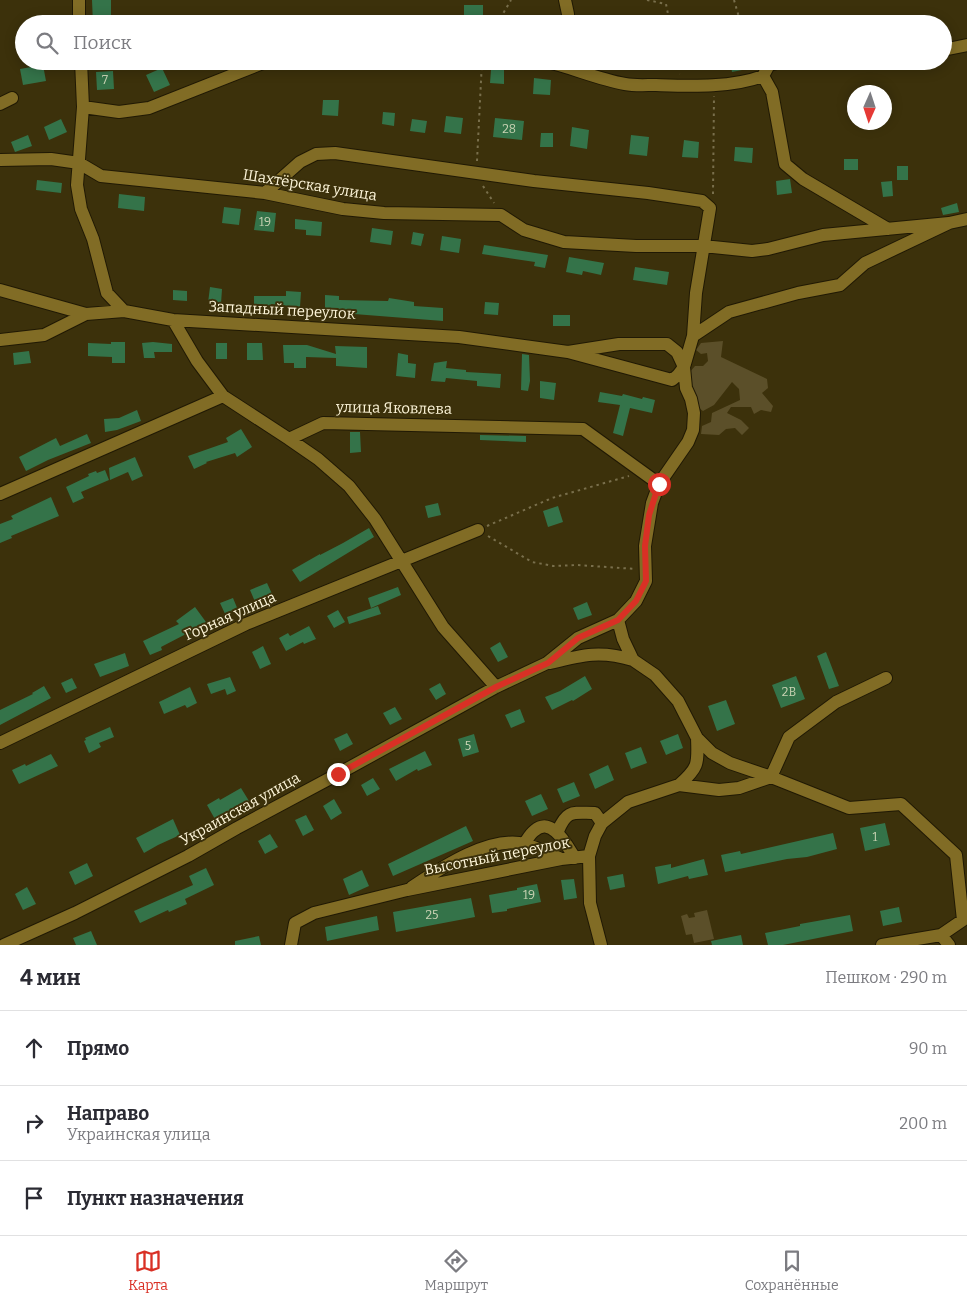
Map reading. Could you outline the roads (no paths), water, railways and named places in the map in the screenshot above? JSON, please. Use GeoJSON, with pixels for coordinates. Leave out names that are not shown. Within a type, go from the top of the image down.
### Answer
{"type":"FeatureCollection","features":[{"type":"Feature","properties":{"kind":"street"},"geometry":{"type":"LineString","coordinates":[[79,0],[79,15]]}},
{"type":"Feature","properties":{"kind":"street"},"geometry":{"type":"LineString","coordinates":[[565,0],[568,15]]}},
{"type":"Feature","properties":{"kind":"street"},"geometry":{"type":"LineString","coordinates":[[952,48],[967,45]]}},
{"type":"Feature","properties":{"kind":"street"},"geometry":{"type":"LineString","coordinates":[[81,70],[83,107],[77,185],[81,209],[93,239],[107,293],[124,311]]}},
{"type":"Feature","properties":{"kind":"street"},"geometry":{"type":"LineString","coordinates":[[83,107],[119,112],[149,108],[245,70]]}},
{"type":"Feature","properties":{"kind":"street"},"geometry":{"type":"LineString","coordinates":[[583,70],[596,77],[627,84],[683,86],[747,82],[763,76],[766,70]]}},
{"type":"Feature","properties":{"kind":"street"},"geometry":{"type":"LineString","coordinates":[[763,76],[772,92],[785,164],[803,179],[888,229]]}},
{"type":"Feature","properties":{"kind":"street"},"geometry":{"type":"LineString","coordinates":[[265,193],[300,162],[316,154],[335,153],[475,173],[702,201],[710,208],[696,293],[693,336],[684,367],[678,376],[672,380]]}},
{"type":"Feature","properties":{"kind":"street","name":"Шахтёрская улица"},"geometry":{"type":"LineString","coordinates":[[0,160],[51,159],[79,163],[101,176],[265,193],[352,210],[384,213],[501,215],[524,230],[564,242],[636,246],[703,246]]}},
{"type":"Feature","properties":{"kind":"street"},"geometry":{"type":"LineString","coordinates":[[703,246],[752,251],[768,249],[823,235],[949,223],[966,219]]}},
{"type":"Feature","properties":{"kind":"street"},"geometry":{"type":"LineString","coordinates":[[693,336],[729,312],[798,293],[840,285],[865,263],[949,223]]}},
{"type":"Feature","properties":{"kind":"street"},"geometry":{"type":"LineString","coordinates":[[0,290],[86,314]]}},
{"type":"Feature","properties":{"kind":"street","name":"Западный переулок"},"geometry":{"type":"LineString","coordinates":[[0,340],[44,335],[86,314],[124,311],[173,320],[459,337],[568,352],[672,380],[686,388]]}},
{"type":"Feature","properties":{"kind":"street"},"geometry":{"type":"LineString","coordinates":[[173,320],[196,361],[223,396],[318,459],[349,486],[375,520],[443,627],[496,687]]}},
{"type":"Feature","properties":{"kind":"street","name":"Западный переулок"},"geometry":{"type":"LineString","coordinates":[[568,352],[619,344],[667,344],[677,352],[684,367]]}},
{"type":"Feature","properties":{"kind":"street"},"geometry":{"type":"LineString","coordinates":[[633,660],[623,639],[618,620],[636,601],[646,581],[645,546],[649,515],[659,484],[688,442],[693,430],[694,413],[686,388],[684,367]]}},
{"type":"Feature","properties":{"kind":"street"},"geometry":{"type":"LineString","coordinates":[[0,494],[223,396]]}},
{"type":"Feature","properties":{"kind":"street","name":"улица Яковлева"},"geometry":{"type":"LineString","coordinates":[[289,439],[323,423],[583,429],[659,484]]}},
{"type":"Feature","properties":{"kind":"street","name":"Горная улица"},"geometry":{"type":"LineString","coordinates":[[0,742],[246,624],[478,530]]}},
{"type":"Feature","properties":{"kind":"street","name":"Украинская улица"},"geometry":{"type":"LineString","coordinates":[[4,945],[142,881],[496,687],[548,663],[578,638],[618,620]]}},
{"type":"Feature","properties":{"kind":"street"},"geometry":{"type":"LineString","coordinates":[[548,663],[595,653],[616,655],[633,660],[654,675],[678,700],[697,738],[712,753],[730,763],[849,808],[901,804],[956,855],[963,920],[945,940],[882,945]]}},
{"type":"Feature","properties":{"kind":"street"},"geometry":{"type":"LineString","coordinates":[[771,777],[790,737],[836,702],[886,678]]}},
{"type":"Feature","properties":{"kind":"street"},"geometry":{"type":"LineString","coordinates":[[679,785],[694,772],[698,758],[697,738]]}},
{"type":"Feature","properties":{"kind":"street","name":"Высотный переулок"},"geometry":{"type":"LineString","coordinates":[[291,945],[295,924],[314,913],[407,890],[561,859],[589,856],[595,836],[602,823],[628,802],[679,785],[719,790],[739,788],[771,777]]}},
{"type":"Feature","properties":{"kind":"street"},"geometry":{"type":"LineString","coordinates":[[558,831],[563,818],[573,813],[595,813],[602,823]]}},
{"type":"Feature","properties":{"kind":"street"},"geometry":{"type":"LineString","coordinates":[[524,844],[535,830],[547,827],[558,831],[575,858]]}},
{"type":"Feature","properties":{"kind":"street"},"geometry":{"type":"LineString","coordinates":[[407,890],[450,862],[496,844],[524,844],[561,859]]}},
{"type":"Feature","properties":{"kind":"street"},"geometry":{"type":"LineString","coordinates":[[589,856],[590,903],[601,945]]}}]}
